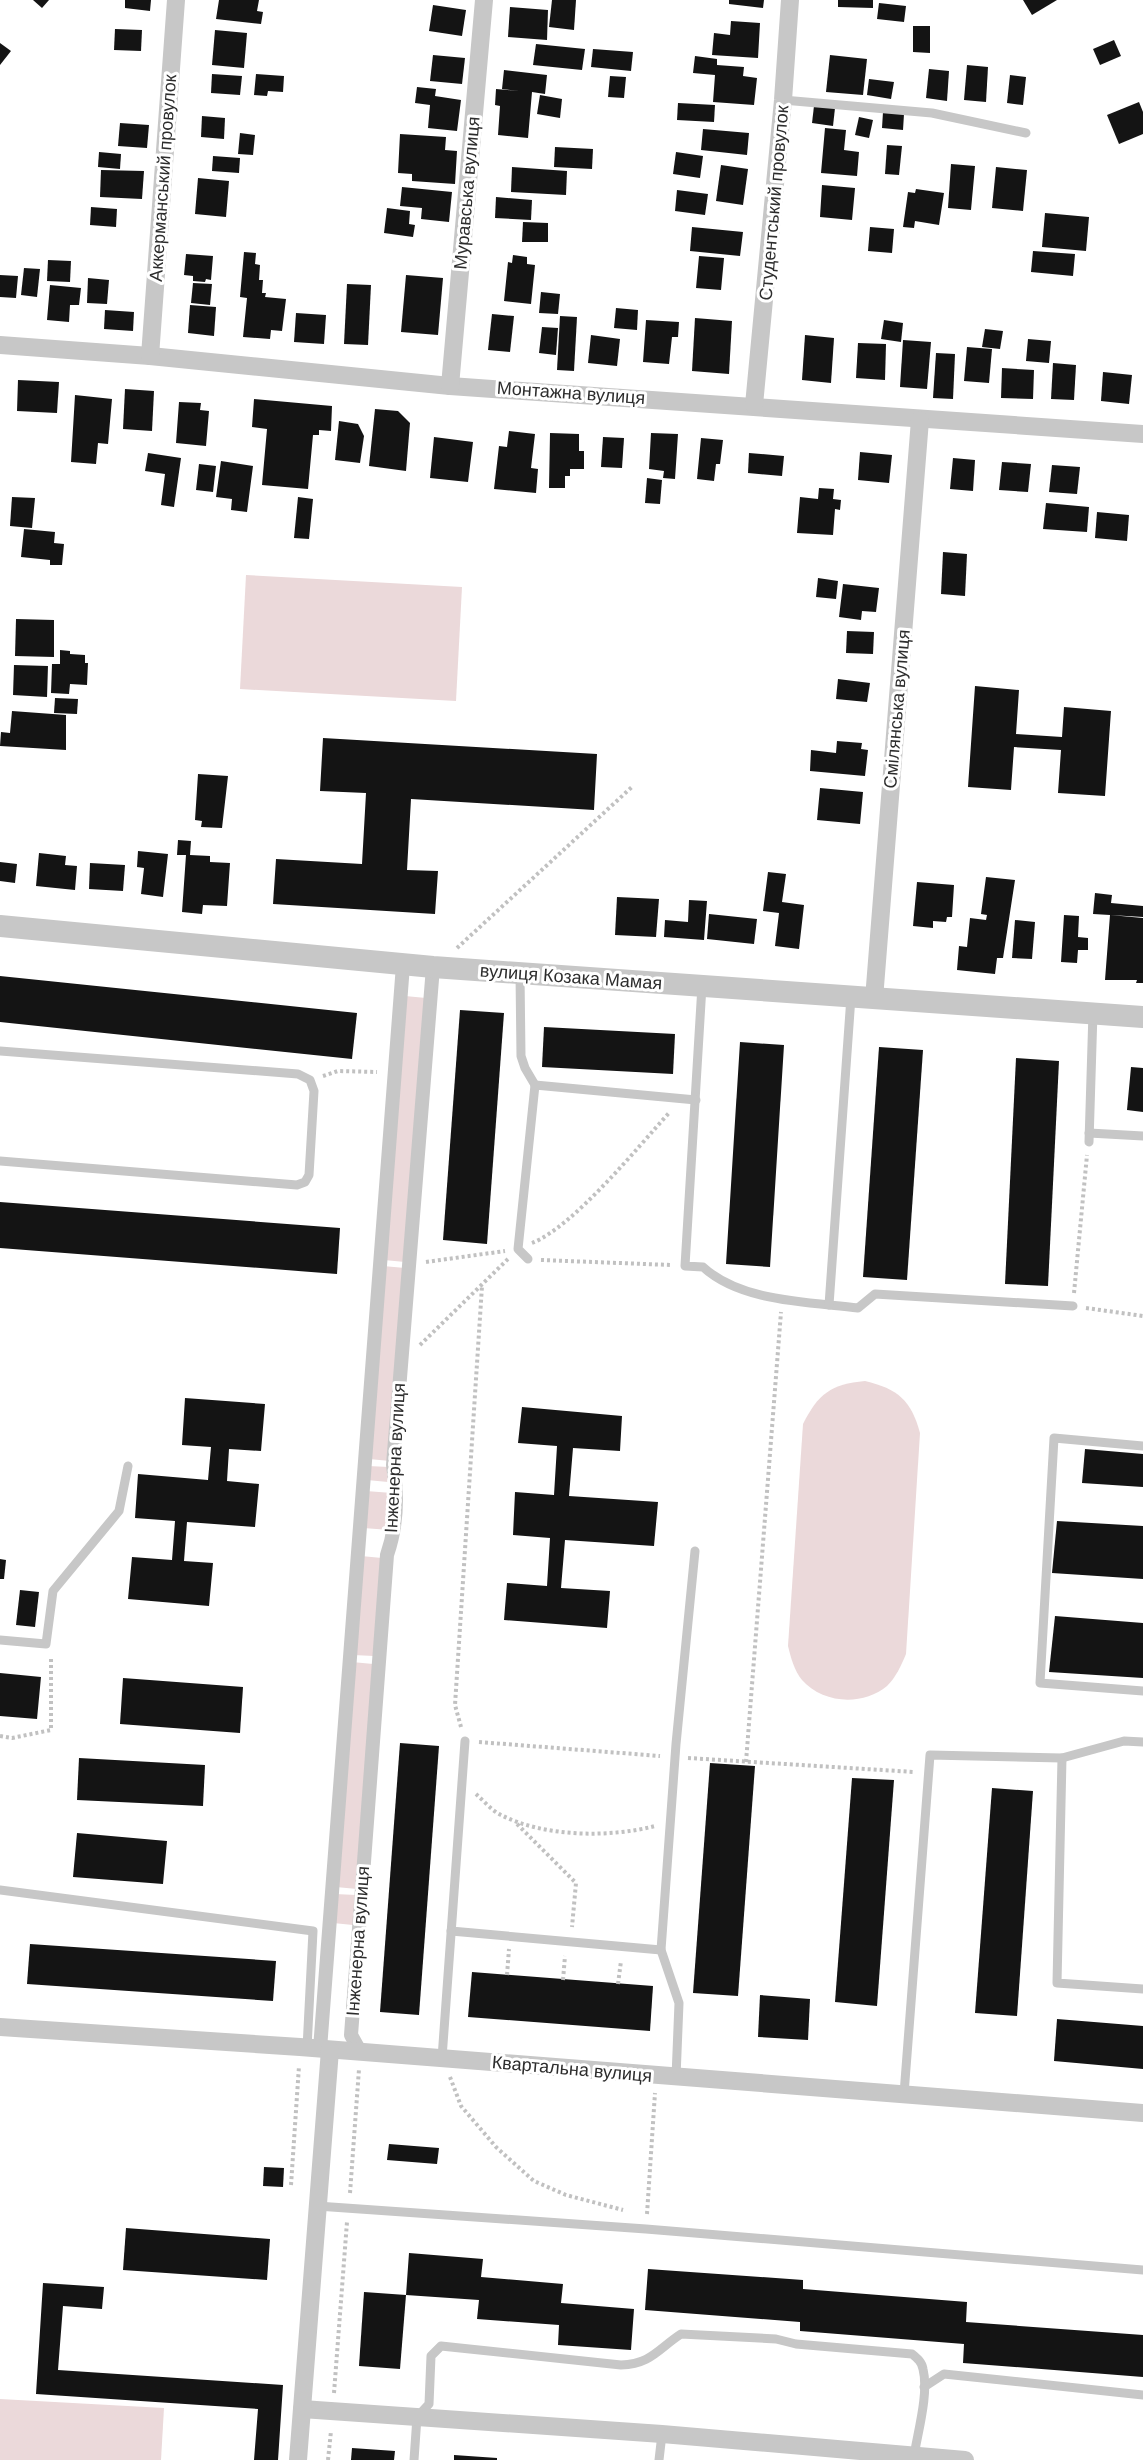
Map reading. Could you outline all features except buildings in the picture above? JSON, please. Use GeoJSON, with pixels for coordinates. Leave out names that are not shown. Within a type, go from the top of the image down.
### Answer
{"type":"FeatureCollection","features":[{"type":"Feature","properties":{"kind":"street","name":"Аккерманський провулок"},"geometry":{"type":"LineString","coordinates":[[150,356],[176,0]]}},
{"type":"Feature","properties":{"kind":"street","name":"Муравська вулиця"},"geometry":{"type":"LineString","coordinates":[[450,386],[484,0]]}},
{"type":"Feature","properties":{"kind":"street","name":"Студентський провулок"},"geometry":{"type":"LineString","coordinates":[[754,405],[783,100],[790,0]]}},
{"type":"Feature","properties":{"kind":"street","name":"Монтажна вулиця"},"geometry":{"type":"LineString","coordinates":[[0,345],[150,356],[450,386],[754,405],[920,420],[1143,434]]}},
{"type":"Feature","properties":{"kind":"street","name":"Смілянська вулиця"},"geometry":{"type":"LineString","coordinates":[[874,999],[920,420]]}},
{"type":"Feature","properties":{"kind":"street","name":"вулиця Козака Мамая"},"geometry":{"type":"LineString","coordinates":[[0,926],[433,967],[1143,1017]]}},
{"type":"Feature","properties":{"kind":"street","name":"Інженерна вулиця"},"geometry":{"type":"LineString","coordinates":[[298,2460],[317,2206],[314,2049],[403,964]]}},
{"type":"Feature","properties":{"kind":"street","name":"Інженерна вулиця"},"geometry":{"type":"LineString","coordinates":[[361,2053],[351,2035],[387,1555],[393,1536],[397,1488],[393,1465],[400,1363],[433,967]]}},
{"type":"Feature","properties":{"kind":"street","name":"Квартальна вулиця"},"geometry":{"type":"LineString","coordinates":[[0,2027],[442,2058],[1143,2113]]}},
{"type":"Feature","properties":{"kind":"street"},"geometry":{"type":"LineString","coordinates":[[302,2409],[662,2434],[902,2457],[965,2460]]}},
{"type":"Feature","properties":{"kind":"lane"},"geometry":{"type":"LineString","coordinates":[[783,100],[932,112],[1026,133]]}},
{"type":"Feature","properties":{"kind":"lane"},"geometry":{"type":"LineString","coordinates":[[520,973],[521,1056],[535,1085],[518,1249],[528,1259]]}},
{"type":"Feature","properties":{"kind":"lane"},"geometry":{"type":"LineString","coordinates":[[702,986],[685,1266],[702,1267],[713,1277],[764,1297],[828,1305],[858,1308],[875,1294],[1073,1306]]}},
{"type":"Feature","properties":{"kind":"lane"},"geometry":{"type":"LineString","coordinates":[[828,1305],[851,997]]}},
{"type":"Feature","properties":{"kind":"lane"},"geometry":{"type":"LineString","coordinates":[[1094,1012],[1089,1137],[1143,1136]]}},
{"type":"Feature","properties":{"kind":"lane"},"geometry":{"type":"LineString","coordinates":[[0,1051],[298,1074],[310,1080],[314,1091],[309,1175],[305,1182],[297,1185],[0,1161]]}},
{"type":"Feature","properties":{"kind":"lane"},"geometry":{"type":"LineString","coordinates":[[535,1085],[696,1100]]}},
{"type":"Feature","properties":{"kind":"lane"},"geometry":{"type":"LineString","coordinates":[[1143,1446],[1054,1438],[1040,1683],[1143,1690]]}},
{"type":"Feature","properties":{"kind":"lane"},"geometry":{"type":"LineString","coordinates":[[0,1640],[46,1644],[53,1592],[119,1511],[128,1466]]}},
{"type":"Feature","properties":{"kind":"lane"},"geometry":{"type":"LineString","coordinates":[[676,2077],[679,2003],[661,1950],[675,1757],[695,1551]]}},
{"type":"Feature","properties":{"kind":"lane"},"geometry":{"type":"LineString","coordinates":[[442,2058],[465,1741]]}},
{"type":"Feature","properties":{"kind":"lane"},"geometry":{"type":"LineString","coordinates":[[904,2094],[930,1755],[1062,1758],[1124,1741],[1143,1742]]}},
{"type":"Feature","properties":{"kind":"lane"},"geometry":{"type":"LineString","coordinates":[[1062,1758],[1057,1983],[1143,1989]]}},
{"type":"Feature","properties":{"kind":"lane","name":"Інженерна вулиця"},"geometry":{"type":"LineString","coordinates":[[0,1890],[313,1931],[314,2049]]}},
{"type":"Feature","properties":{"kind":"lane"},"geometry":{"type":"LineString","coordinates":[[451,1931],[661,1950]]}},
{"type":"Feature","properties":{"kind":"lane"},"geometry":{"type":"LineString","coordinates":[[317,2206],[646,2229],[1143,2270]]}},
{"type":"Feature","properties":{"kind":"lane"},"geometry":{"type":"LineString","coordinates":[[414,2460],[417,2417],[429,2404],[431,2356],[441,2346],[621,2365],[635,2364],[656,2356],[669,2342],[681,2334],[776,2339],[796,2344],[912,2354],[923,2368],[924,2387],[902,2457]]}},
{"type":"Feature","properties":{"kind":"lane"},"geometry":{"type":"LineString","coordinates":[[924,2387],[944,2374],[1143,2395]]}},
{"type":"Feature","properties":{"kind":"lane"},"geometry":{"type":"LineString","coordinates":[[659,2460],[662,2434]]}},
{"type":"Feature","properties":{"kind":"path"},"geometry":{"type":"LineString","coordinates":[[433,967],[470,937],[633,786]]}},
{"type":"Feature","properties":{"kind":"path"},"geometry":{"type":"LineString","coordinates":[[310,1080],[338,1071],[393,1072]]}},
{"type":"Feature","properties":{"kind":"path"},"geometry":{"type":"LineString","coordinates":[[408,1265],[518,1249],[544,1238],[593,1194],[682,1099]]}},
{"type":"Feature","properties":{"kind":"path"},"geometry":{"type":"LineString","coordinates":[[1089,1137],[1073,1306],[1143,1316]]}},
{"type":"Feature","properties":{"kind":"path"},"geometry":{"type":"LineString","coordinates":[[400,1363],[518,1249]]}},
{"type":"Feature","properties":{"kind":"path"},"geometry":{"type":"LineString","coordinates":[[528,1259],[685,1266]]}},
{"type":"Feature","properties":{"kind":"path"},"geometry":{"type":"LineString","coordinates":[[482,1286],[455,1705],[465,1741],[929,1773]]}},
{"type":"Feature","properties":{"kind":"path"},"geometry":{"type":"LineString","coordinates":[[746,1762],[782,1299]]}},
{"type":"Feature","properties":{"kind":"path"},"geometry":{"type":"LineString","coordinates":[[0,1736],[12,1738],[51,1730],[52,1660],[46,1644]]}},
{"type":"Feature","properties":{"kind":"path"},"geometry":{"type":"LineString","coordinates":[[462,1781],[498,1814],[527,1826],[598,1835],[670,1822]]}},
{"type":"Feature","properties":{"kind":"path"},"geometry":{"type":"LineString","coordinates":[[515,1821],[576,1883],[563,1980]]}},
{"type":"Feature","properties":{"kind":"path"},"geometry":{"type":"LineString","coordinates":[[507,1975],[510,1936]]}},
{"type":"Feature","properties":{"kind":"path"},"geometry":{"type":"LineString","coordinates":[[618,1984],[622,1946]]}},
{"type":"Feature","properties":{"kind":"path"},"geometry":{"type":"LineString","coordinates":[[291,2185],[314,2049]]}},
{"type":"Feature","properties":{"kind":"path"},"geometry":{"type":"LineString","coordinates":[[328,2460],[361,2053]]}},
{"type":"Feature","properties":{"kind":"path"},"geometry":{"type":"LineString","coordinates":[[442,2058],[461,2106],[496,2147],[534,2181],[566,2195],[624,2211]]}},
{"type":"Feature","properties":{"kind":"path"},"geometry":{"type":"LineString","coordinates":[[646,2229],[656,2076]]}},
{"type":"Feature","properties":{"kind":"path"},"geometry":{"type":"LineString","coordinates":[[635,2214],[647,2217]]}},
{"type":"Feature","properties":{"kind":"shaded area"},"geometry":{"type":"Polygon","coordinates":[[[246,575],[462,587],[456,701],[240,689],[246,575]]]}},
{"type":"Feature","properties":{"kind":"shaded area"},"geometry":{"type":"Polygon","coordinates":[[[405,996],[426,998],[405,1262],[384,1260],[405,996]]]}},
{"type":"Feature","properties":{"kind":"shaded area"},"geometry":{"type":"Polygon","coordinates":[[[383,1266],[405,1268],[390,1461],[369,1459],[383,1266]]]}},
{"type":"Feature","properties":{"kind":"shaded area"},"geometry":{"type":"Polygon","coordinates":[[[865,1381],[895,1392],[912,1412],[920,1433],[906,1654],[898,1671],[887,1686],[867,1697],[843,1700],[821,1694],[802,1680],[795,1668],[788,1646],[803,1424],[814,1405],[827,1392],[853,1382],[865,1381]]]}},
{"type":"Feature","properties":{"kind":"shaded area"},"geometry":{"type":"Polygon","coordinates":[[[368,1466],[389,1467],[388,1482],[367,1480],[368,1466]]]}},
{"type":"Feature","properties":{"kind":"shaded area"},"geometry":{"type":"Polygon","coordinates":[[[366,1491],[392,1493],[390,1530],[363,1528],[366,1491]]]}},
{"type":"Feature","properties":{"kind":"shaded area"},"geometry":{"type":"Polygon","coordinates":[[[361,1556],[382,1558],[374,1656],[353,1655],[361,1556]]]}},
{"type":"Feature","properties":{"kind":"shaded area"},"geometry":{"type":"Polygon","coordinates":[[[352,1662],[373,1664],[357,1889],[336,1887],[352,1662]]]}},
{"type":"Feature","properties":{"kind":"shaded area"},"geometry":{"type":"Polygon","coordinates":[[[335,1894],[356,1895],[353,1925],[333,1923],[335,1894]]]}},
{"type":"Feature","properties":{"kind":"shaded area"},"geometry":{"type":"Polygon","coordinates":[[[0,2399],[164,2408],[161,2460],[0,2460],[0,2399]]]}}]}
